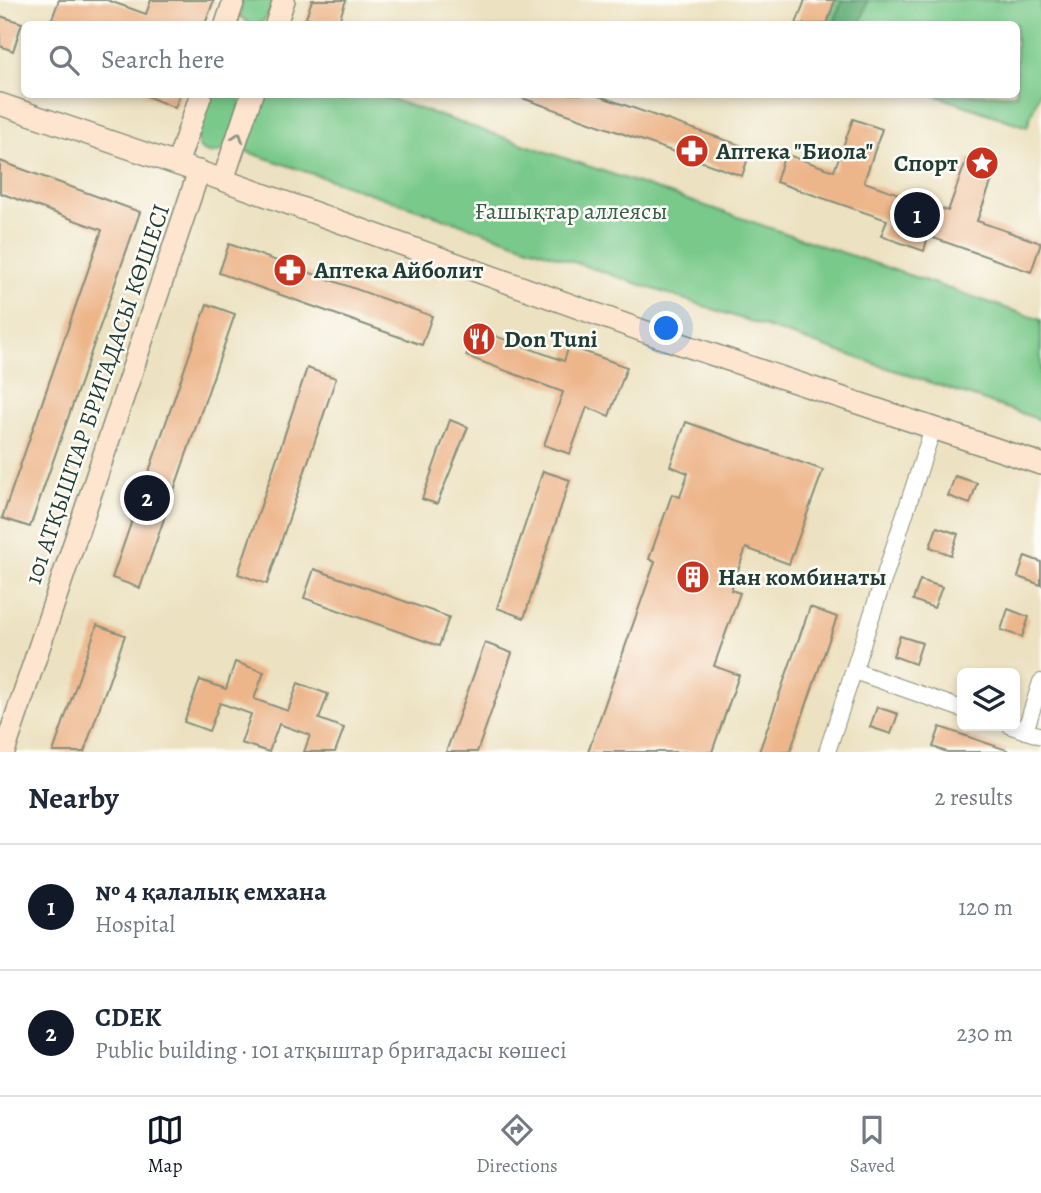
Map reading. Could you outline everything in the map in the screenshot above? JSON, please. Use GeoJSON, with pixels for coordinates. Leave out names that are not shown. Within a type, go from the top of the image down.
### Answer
{"type":"FeatureCollection","features":[{"type":"Feature","properties":{"kind":"street"},"geometry":{"type":"LineString","coordinates":[[227,21],[234,0]]}},
{"type":"Feature","properties":{"kind":"street"},"geometry":{"type":"LineString","coordinates":[[277,21],[284,0]]}},
{"type":"Feature","properties":{"kind":"street"},"geometry":{"type":"LineString","coordinates":[[177,164],[200,98]]}},
{"type":"Feature","properties":{"kind":"street"},"geometry":{"type":"LineString","coordinates":[[223,180],[251,98]]}},
{"type":"Feature","properties":{"kind":"street"},"geometry":{"type":"LineString","coordinates":[[0,104],[199,171],[660,337],[1041,464]]}},
{"type":"Feature","properties":{"kind":"street","name":"101 АТҚЫШТАР БРИГАДАСЫ КӨШЕСІ"},"geometry":{"type":"LineString","coordinates":[[4,752],[199,171]]}},
{"type":"Feature","properties":{"kind":"street"},"geometry":{"type":"LineString","coordinates":[[827,752],[933,428]]}},
{"type":"Feature","properties":{"kind":"street"},"geometry":{"type":"LineString","coordinates":[[854,671],[957,707]]}},
{"type":"Feature","properties":{"kind":"street"},"geometry":{"type":"LineString","coordinates":[[1020,724],[1041,682]]}},
{"type":"Feature","properties":{"kind":"street"},"geometry":{"type":"LineString","coordinates":[[1020,729],[1041,736]]}},
{"type":"Feature","properties":{"kind":"green space"},"geometry":{"type":"Polygon","coordinates":[[[242,0],[275,0],[263,21],[245,21],[240,15],[242,0]]]}},
{"type":"Feature","properties":{"kind":"green space"},"geometry":{"type":"Polygon","coordinates":[[[835,0],[1041,0],[1041,87],[1027,127],[943,98],[1020,98],[1020,21],[828,21],[835,0]]]}},
{"type":"Feature","properties":{"kind":"green space"},"geometry":{"type":"Polygon","coordinates":[[[842,0],[868,0],[861,21],[835,21],[842,0]]]}},
{"type":"Feature","properties":{"kind":"green space"},"geometry":{"type":"Polygon","coordinates":[[[210,98],[242,98],[228,144],[219,152],[209,153],[202,150],[198,144],[202,118],[210,98]]]}},
{"type":"Feature","properties":{"kind":"green space","name":"Ғашықтар аллеясы"},"geometry":{"type":"Polygon","coordinates":[[[263,98],[388,98],[1041,320],[1041,420],[245,151],[263,98]]]}},
{"type":"Feature","properties":{"kind":"building"},"geometry":{"type":"Polygon","coordinates":[[[59,0],[107,0],[146,14],[151,0],[214,0],[206,21],[51,21],[59,0]]]}},
{"type":"Feature","properties":{"kind":"building"},"geometry":{"type":"Polygon","coordinates":[[[312,0],[346,0],[339,21],[305,21],[312,0]]]}},
{"type":"Feature","properties":{"kind":"building"},"geometry":{"type":"Polygon","coordinates":[[[805,0],[835,0],[828,21],[797,21],[805,0]]]}},
{"type":"Feature","properties":{"kind":"building"},"geometry":{"type":"Polygon","coordinates":[[[0,16],[21,23],[13,51],[0,46],[0,16]]]}},
{"type":"Feature","properties":{"kind":"building"},"geometry":{"type":"Polygon","coordinates":[[[151,98],[179,98],[175,108],[151,98]]]}},
{"type":"Feature","properties":{"kind":"building"},"geometry":{"type":"Polygon","coordinates":[[[522,98],[604,98],[751,149],[742,176],[522,98]]]}},
{"type":"Feature","properties":{"kind":"building"},"geometry":{"type":"Polygon","coordinates":[[[853,119],[882,129],[864,182],[948,211],[967,158],[996,169],[977,221],[1041,243],[1031,272],[928,236],[924,251],[881,236],[887,220],[776,182],[785,154],[834,171],[853,119]]]}},
{"type":"Feature","properties":{"kind":"building"},"geometry":{"type":"Polygon","coordinates":[[[0,161],[140,212],[30,527],[2,518],[102,230],[0,193],[0,161]]]}},
{"type":"Feature","properties":{"kind":"building"},"geometry":{"type":"Polygon","coordinates":[[[229,244],[432,316],[422,345],[219,273],[229,244]]]}},
{"type":"Feature","properties":{"kind":"building"},"geometry":{"type":"Polygon","coordinates":[[[207,304],[235,314],[140,588],[112,578],[207,304]]]}},
{"type":"Feature","properties":{"kind":"building"},"geometry":{"type":"Polygon","coordinates":[[[476,329],[564,361],[569,346],[627,367],[609,416],[587,407],[570,454],[544,445],[563,392],[466,356],[476,329]]]}},
{"type":"Feature","properties":{"kind":"building"},"geometry":{"type":"Polygon","coordinates":[[[307,368],[336,378],[267,584],[238,574],[307,368]]]}},
{"type":"Feature","properties":{"kind":"building"},"geometry":{"type":"Polygon","coordinates":[[[450,420],[468,427],[437,504],[422,499],[450,420]]]}},
{"type":"Feature","properties":{"kind":"building","name":"Нан комбинаты"},"geometry":{"type":"Polygon","coordinates":[[[686,422],[823,470],[789,564],[746,548],[731,590],[740,593],[714,666],[739,675],[712,752],[588,752],[655,562],[649,559],[672,494],[680,497],[688,473],[670,466],[686,422]]]}},
{"type":"Feature","properties":{"kind":"building"},"geometry":{"type":"Polygon","coordinates":[[[543,471],[570,480],[524,618],[497,608],[543,471]]]}},
{"type":"Feature","properties":{"kind":"building"},"geometry":{"type":"Polygon","coordinates":[[[955,476],[977,483],[970,504],[948,496],[955,476]]]}},
{"type":"Feature","properties":{"kind":"building"},"geometry":{"type":"Polygon","coordinates":[[[937,527],[958,534],[951,555],[930,547],[937,527]]]}},
{"type":"Feature","properties":{"kind":"building"},"geometry":{"type":"Polygon","coordinates":[[[1025,556],[1041,562],[1041,585],[1018,577],[1025,556]]]}},
{"type":"Feature","properties":{"kind":"building"},"geometry":{"type":"Polygon","coordinates":[[[314,569],[449,617],[439,646],[304,598],[314,569]]]}},
{"type":"Feature","properties":{"kind":"building"},"geometry":{"type":"Polygon","coordinates":[[[920,580],[942,587],[934,608],[913,600],[920,580]]]}},
{"type":"Feature","properties":{"kind":"building"},"geometry":{"type":"Polygon","coordinates":[[[810,607],[837,617],[790,752],[759,752],[810,607]]]}},
{"type":"Feature","properties":{"kind":"building"},"geometry":{"type":"Polygon","coordinates":[[[1008,609],[1029,617],[1022,637],[1001,630],[1008,609]]]}},
{"type":"Feature","properties":{"kind":"building"},"geometry":{"type":"Polygon","coordinates":[[[97,625],[125,635],[84,752],[53,752],[97,625]]]}},
{"type":"Feature","properties":{"kind":"building"},"geometry":{"type":"Polygon","coordinates":[[[900,636],[922,643],[915,664],[893,656],[900,636]]]}},
{"type":"Feature","properties":{"kind":"building"},"geometry":{"type":"Polygon","coordinates":[[[485,643],[512,653],[477,752],[446,752],[485,643]]]}},
{"type":"Feature","properties":{"kind":"building"},"geometry":{"type":"Polygon","coordinates":[[[235,662],[264,672],[254,699],[288,711],[298,683],[328,694],[319,719],[344,728],[335,752],[304,752],[310,735],[279,724],[269,752],[241,743],[251,714],[220,703],[209,731],[184,722],[200,680],[226,689],[235,662]]]}},
{"type":"Feature","properties":{"kind":"building"},"geometry":{"type":"Polygon","coordinates":[[[877,707],[898,714],[891,734],[870,727],[877,707]]]}},
{"type":"Feature","properties":{"kind":"building"},"geometry":{"type":"Polygon","coordinates":[[[940,727],[1007,750],[947,752],[933,747],[940,727]]]}},
{"type":"Feature","properties":{"kind":"place","name":"Аптека \"Биола\""},"geometry":{"type":"Point","coordinates":[692,151]}},
{"type":"Feature","properties":{"kind":"place","name":"Спорт"},"geometry":{"type":"Point","coordinates":[982,163]}},
{"type":"Feature","properties":{"kind":"place","name":"№ 4 қалалық емхана"},"geometry":{"type":"Point","coordinates":[917,215]}},
{"type":"Feature","properties":{"kind":"place","name":"Аптека Айболит"},"geometry":{"type":"Point","coordinates":[290,270]}},
{"type":"Feature","properties":{"kind":"place","name":"Don Tuni"},"geometry":{"type":"Point","coordinates":[479,339]}},
{"type":"Feature","properties":{"kind":"place","name":"CDEK"},"geometry":{"type":"Point","coordinates":[147,498]}},
{"type":"Feature","properties":{"kind":"place","name":"Нан комбинаты"},"geometry":{"type":"Point","coordinates":[693,577]}}]}
